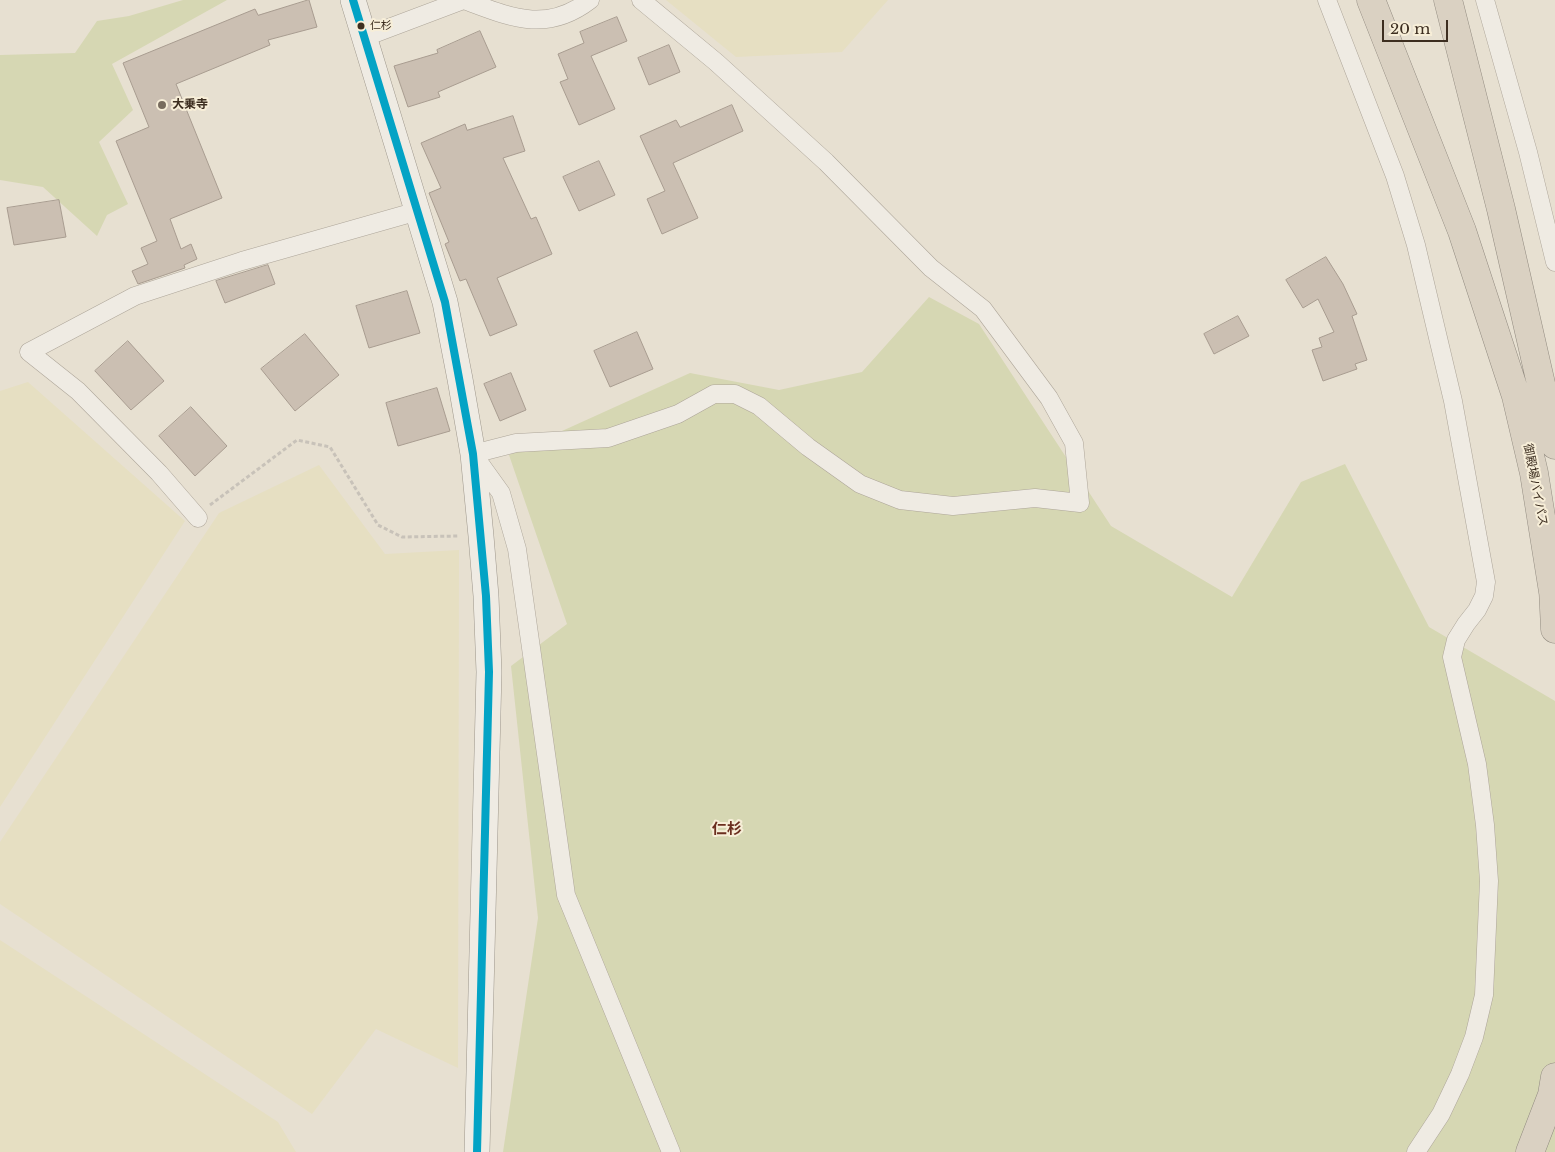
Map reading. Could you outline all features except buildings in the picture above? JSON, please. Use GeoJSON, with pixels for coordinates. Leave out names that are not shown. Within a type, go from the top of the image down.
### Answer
{"type":"FeatureCollection","features":[{"type":"Feature","properties":{"kind":"highway","name":"御殿場バイパス"},"geometry":{"type":"LineString","coordinates":[[1371,0],[1462,231],[1516,396],[1534,473],[1554,595],[1555,629]]}},
{"type":"Feature","properties":{"kind":"highway"},"geometry":{"type":"LineString","coordinates":[[1448,0],[1501,209],[1555,445]]}},
{"type":"Feature","properties":{"kind":"highway"},"geometry":{"type":"LineString","coordinates":[[1530,1152],[1552,1095],[1555,1076]]}},
{"type":"Feature","properties":{"kind":"main road"},"geometry":{"type":"LineString","coordinates":[[353,0],[445,302],[473,454],[486,596],[489,672],[478,1152]]}},
{"type":"Feature","properties":{"kind":"street"},"geometry":{"type":"LineString","coordinates":[[365,38],[463,0],[511,17],[542,20],[571,12],[590,0]]}},
{"type":"Feature","properties":{"kind":"street"},"geometry":{"type":"LineString","coordinates":[[641,0],[716,62],[826,162],[932,268],[983,309],[1049,398],[1074,443],[1080,504],[1034,498],[953,506],[900,500],[860,484],[808,447],[759,406],[735,394],[714,394],[678,414],[608,438],[516,443],[473,454],[500,493],[517,549],[566,895],[671,1152]]}},
{"type":"Feature","properties":{"kind":"street"},"geometry":{"type":"LineString","coordinates":[[1327,0],[1395,176],[1416,246],[1453,401],[1486,582],[1484,596],[1477,610],[1456,640],[1452,657],[1477,764],[1485,825],[1489,881],[1484,995],[1474,1037],[1460,1074],[1441,1114],[1416,1152]]}},
{"type":"Feature","properties":{"kind":"street"},"geometry":{"type":"LineString","coordinates":[[1485,0],[1528,152],[1555,262]]}},
{"type":"Feature","properties":{"kind":"street"},"geometry":{"type":"LineString","coordinates":[[198,518],[159,473],[78,391],[29,352],[135,296],[242,260],[418,211]]}},
{"type":"Feature","properties":{"kind":"path"},"geometry":{"type":"LineString","coordinates":[[198,518],[212,504],[297,440],[330,447],[378,525],[402,537],[481,536]]}},
{"type":"Feature","properties":{"kind":"shaded area"},"geometry":{"type":"Polygon","coordinates":[[[666,0],[888,0],[842,52],[736,57],[666,0]]]}},
{"type":"Feature","properties":{"kind":"shaded area"},"geometry":{"type":"Polygon","coordinates":[[[28,382],[185,521],[0,807],[0,391],[28,382]]]}},
{"type":"Feature","properties":{"kind":"shaded area"},"geometry":{"type":"Polygon","coordinates":[[[319,465],[385,554],[459,550],[458,1068],[376,1029],[312,1114],[0,904],[0,842],[219,513],[319,465]]]}},
{"type":"Feature","properties":{"kind":"shaded area"},"geometry":{"type":"Polygon","coordinates":[[[0,940],[278,1122],[296,1152],[0,1152],[0,940]]]}},
{"type":"Feature","properties":{"kind":"green space"},"geometry":{"type":"Polygon","coordinates":[[[183,0],[227,0],[112,64],[133,110],[99,142],[128,204],[107,215],[97,236],[43,187],[0,180],[0,55],[75,53],[97,21],[129,16],[183,0]]]}},
{"type":"Feature","properties":{"kind":"green space"},"geometry":{"type":"Polygon","coordinates":[[[929,297],[979,324],[1111,526],[1232,597],[1301,482],[1345,464],[1429,627],[1555,701],[1555,1152],[503,1152],[538,918],[511,666],[567,624],[509,455],[690,373],[779,390],[862,372],[929,297]]]}},
{"type":"Feature","properties":{"kind":"transit line"},"geometry":{"type":"LineString","coordinates":[[353,0],[445,302],[473,454],[486,596],[489,672],[477,1152]]}},
{"type":"Feature","properties":{"kind":"place","name":"仁杉"},"geometry":{"type":"Point","coordinates":[361,26]}},
{"type":"Feature","properties":{"kind":"place","name":"大乗寺"},"geometry":{"type":"Point","coordinates":[162,105]}},
{"type":"Feature","properties":{"kind":"district","name":"仁杉"},"geometry":{"type":"Point","coordinates":[727,830]}}]}
